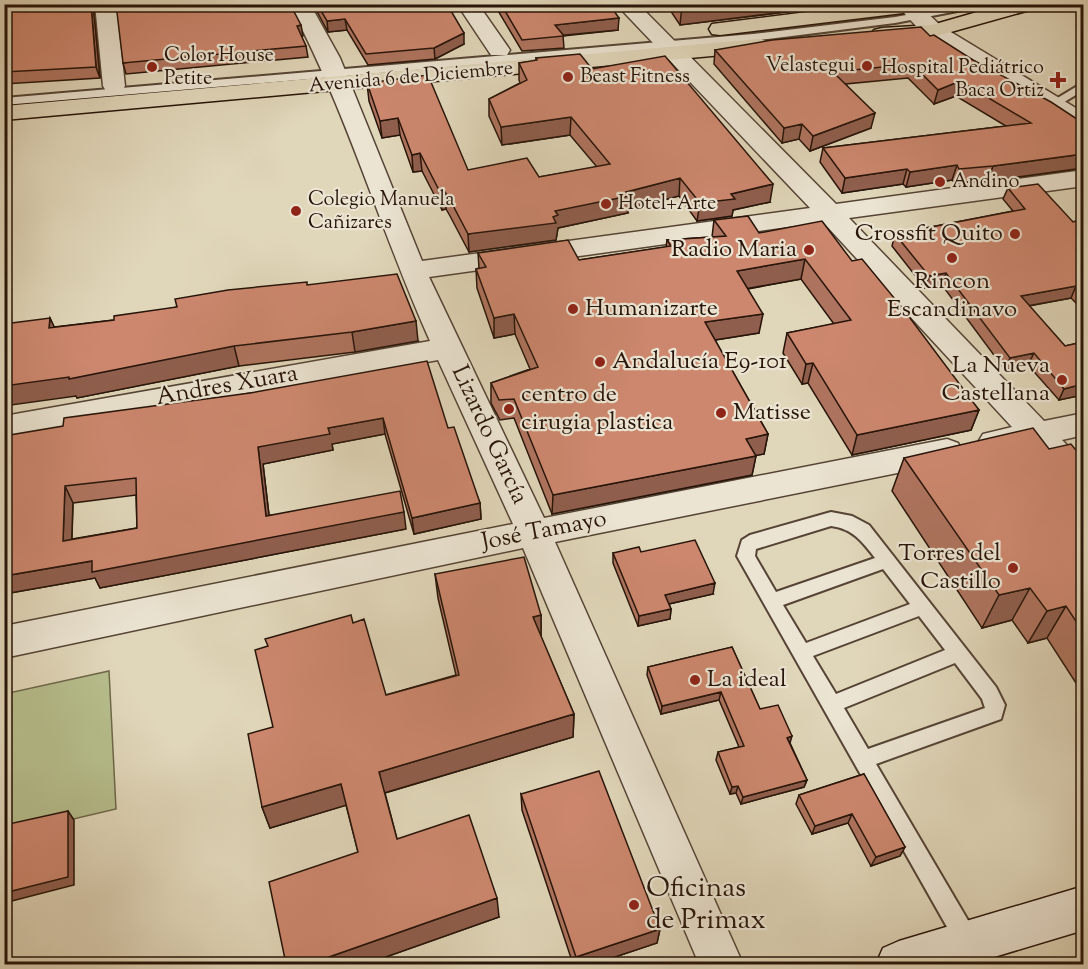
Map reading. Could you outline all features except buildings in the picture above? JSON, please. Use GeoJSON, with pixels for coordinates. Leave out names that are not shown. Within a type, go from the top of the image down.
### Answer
{"type":"FeatureCollection","features":[{"type":"Feature","properties":{"kind":"main road","name":"Avenida 6 de Diciembre"},"geometry":{"type":"LineString","coordinates":[[4,113],[336,75],[664,45],[919,13],[1030,4]]}},
{"type":"Feature","properties":{"kind":"main road","name":"Avenida 6 de Diciembre"},"geometry":{"type":"LineString","coordinates":[[4,94],[336,75],[499,50],[664,45],[919,13]]}},
{"type":"Feature","properties":{"kind":"street"},"geometry":{"type":"LineString","coordinates":[[105,4],[114,86]]}},
{"type":"Feature","properties":{"kind":"street","name":"Lizardo García"},"geometry":{"type":"LineString","coordinates":[[299,4],[336,75],[412,271],[534,533],[721,964]]}},
{"type":"Feature","properties":{"kind":"street"},"geometry":{"type":"LineString","coordinates":[[467,4],[499,50]]}},
{"type":"Feature","properties":{"kind":"street"},"geometry":{"type":"LineString","coordinates":[[626,4],[830,214],[1083,483]]}},
{"type":"Feature","properties":{"kind":"street"},"geometry":{"type":"LineString","coordinates":[[919,13],[1083,124]]}},
{"type":"Feature","properties":{"kind":"street"},"geometry":{"type":"LineString","coordinates":[[412,271],[1083,178]]}},
{"type":"Feature","properties":{"kind":"street","name":"Andres Xuara"},"geometry":{"type":"LineString","coordinates":[[4,427],[449,348]]}},
{"type":"Feature","properties":{"kind":"street","name":"José Tamayo"},"geometry":{"type":"LineString","coordinates":[[4,642],[534,533],[1083,424]]}},
{"type":"Feature","properties":{"kind":"street"},"geometry":{"type":"LineString","coordinates":[[898,964],[1083,908]]}},
{"type":"Feature","properties":{"kind":"lane"},"geometry":{"type":"LineString","coordinates":[[919,13],[974,4]]}},
{"type":"Feature","properties":{"kind":"lane"},"geometry":{"type":"LineString","coordinates":[[919,13],[989,4]]}},
{"type":"Feature","properties":{"kind":"lane"},"geometry":{"type":"LineString","coordinates":[[4,102],[336,75]]}},
{"type":"Feature","properties":{"kind":"lane"},"geometry":{"type":"LineString","coordinates":[[1052,105],[1083,86]]}},
{"type":"Feature","properties":{"kind":"lane"},"geometry":{"type":"LineString","coordinates":[[864,759],[994,713],[995,705],[989,693],[863,530],[846,521],[831,519],[756,540],[748,545],[746,556],[969,943]]}},
{"type":"Feature","properties":{"kind":"lane"},"geometry":{"type":"LineString","coordinates":[[772,602],[886,561]]}},
{"type":"Feature","properties":{"kind":"lane"},"geometry":{"type":"LineString","coordinates":[[802,652],[922,607]]}},
{"type":"Feature","properties":{"kind":"lane"},"geometry":{"type":"LineString","coordinates":[[832,704],[958,653]]}},
{"type":"Feature","properties":{"kind":"green space"},"geometry":{"type":"Polygon","coordinates":[[[109,671],[116,809],[5,835],[4,694],[109,671]]]}},
{"type":"Feature","properties":{"kind":"place","name":"Velastegui"},"geometry":{"type":"Point","coordinates":[867,66]}},
{"type":"Feature","properties":{"kind":"place","name":"Color House Petite"},"geometry":{"type":"Point","coordinates":[152,67]}},
{"type":"Feature","properties":{"kind":"place","name":"Beast Fitness"},"geometry":{"type":"Point","coordinates":[568,77]}},
{"type":"Feature","properties":{"kind":"place","name":"Hospital Pediátrico Baca Ortiz"},"geometry":{"type":"Point","coordinates":[1058,80]}},
{"type":"Feature","properties":{"kind":"place","name":"Andino"},"geometry":{"type":"Point","coordinates":[940,182]}},
{"type":"Feature","properties":{"kind":"place","name":"Hotel+Arte"},"geometry":{"type":"Point","coordinates":[606,204]}},
{"type":"Feature","properties":{"kind":"place","name":"Colegio Manuela Cañizares"},"geometry":{"type":"Point","coordinates":[296,211]}},
{"type":"Feature","properties":{"kind":"place","name":"Crossfit Quito"},"geometry":{"type":"Point","coordinates":[1015,234]}},
{"type":"Feature","properties":{"kind":"place","name":"Radio Maria"},"geometry":{"type":"Point","coordinates":[809,250]}},
{"type":"Feature","properties":{"kind":"place","name":"Rincon Escandinavo"},"geometry":{"type":"Point","coordinates":[952,258]}},
{"type":"Feature","properties":{"kind":"place","name":"Humanizarte"},"geometry":{"type":"Point","coordinates":[573,309]}},
{"type":"Feature","properties":{"kind":"place","name":"Andalucía E9-101"},"geometry":{"type":"Point","coordinates":[600,362]}},
{"type":"Feature","properties":{"kind":"place","name":"La Nueva Castellana"},"geometry":{"type":"Point","coordinates":[1062,380]}},
{"type":"Feature","properties":{"kind":"place","name":"centro de cirugia plastica"},"geometry":{"type":"Point","coordinates":[509,409]}},
{"type":"Feature","properties":{"kind":"place","name":"Matisse"},"geometry":{"type":"Point","coordinates":[721,413]}},
{"type":"Feature","properties":{"kind":"place","name":"Torres del Castillo"},"geometry":{"type":"Point","coordinates":[1013,568]}},
{"type":"Feature","properties":{"kind":"place","name":"La ideal"},"geometry":{"type":"Point","coordinates":[695,680]}},
{"type":"Feature","properties":{"kind":"place","name":"Oficinas de Primax"},"geometry":{"type":"Point","coordinates":[634,905]}}]}
